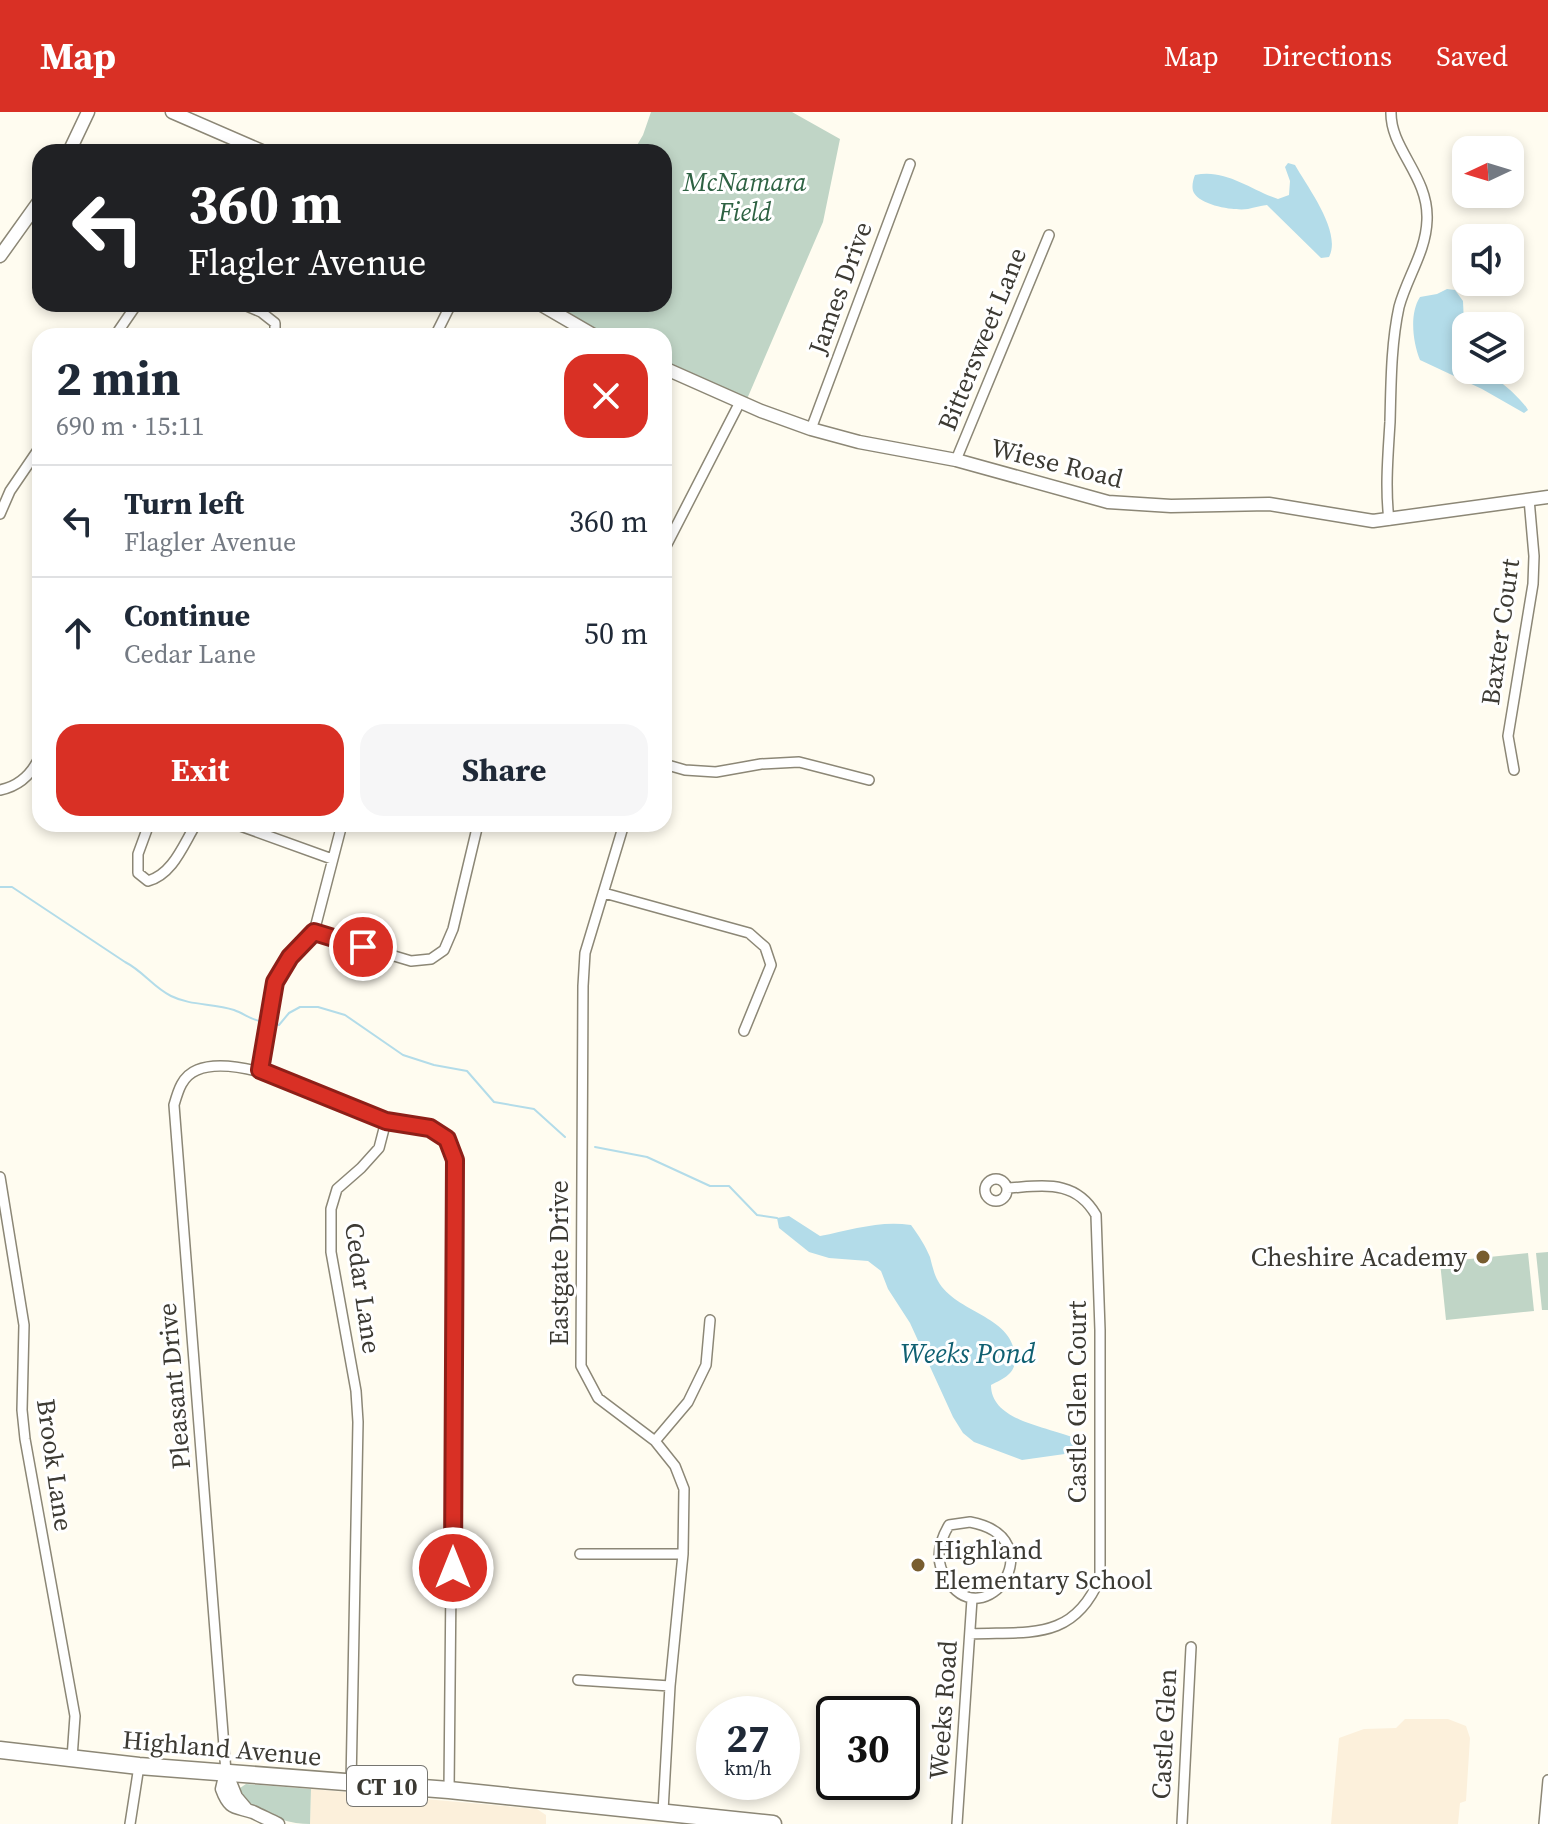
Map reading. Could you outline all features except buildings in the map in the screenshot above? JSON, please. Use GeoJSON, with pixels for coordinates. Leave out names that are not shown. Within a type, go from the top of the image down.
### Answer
{"type":"FeatureCollection","features":[{"type":"Feature","properties":{"kind":"highway","name":"Highland Avenue"},"geometry":{"type":"LineString","coordinates":[[0,1750],[139,1766],[449,1790],[773,1824]]}},
{"type":"Feature","properties":{"kind":"street"},"geometry":{"type":"LineString","coordinates":[[73,144],[88,112]]}},
{"type":"Feature","properties":{"kind":"street"},"geometry":{"type":"LineString","coordinates":[[172,112],[236,144]]}},
{"type":"Feature","properties":{"kind":"street"},"geometry":{"type":"LineString","coordinates":[[1389,520],[1394,342],[1406,286],[1422,249],[1428,215],[1417,175],[1395,134],[1391,112]]}},
{"type":"Feature","properties":{"kind":"street","name":"James Drive"},"geometry":{"type":"LineString","coordinates":[[811,429],[910,164]]}},
{"type":"Feature","properties":{"kind":"street"},"geometry":{"type":"LineString","coordinates":[[0,256],[32,211]]}},
{"type":"Feature","properties":{"kind":"street","name":"Bittersweet Lane"},"geometry":{"type":"LineString","coordinates":[[956,460],[1049,235]]}},
{"type":"Feature","properties":{"kind":"street"},"geometry":{"type":"LineString","coordinates":[[261,312],[275,323],[275,328]]}},
{"type":"Feature","properties":{"kind":"street"},"geometry":{"type":"LineString","coordinates":[[554,312],[581,328]]}},
{"type":"Feature","properties":{"kind":"street","name":"Wiese Road"},"geometry":{"type":"LineString","coordinates":[[672,372],[811,429],[859,442],[956,460],[1108,502],[1171,506],[1269,504],[1373,521],[1548,497]]}},
{"type":"Feature","properties":{"kind":"street"},"geometry":{"type":"LineString","coordinates":[[672,534],[740,402]]}},
{"type":"Feature","properties":{"kind":"street"},"geometry":{"type":"LineString","coordinates":[[0,514],[10,491],[32,459]]}},
{"type":"Feature","properties":{"kind":"street"},"geometry":{"type":"LineString","coordinates":[[0,484],[10,491]]}},
{"type":"Feature","properties":{"kind":"street","name":"Baxter Court"},"geometry":{"type":"LineString","coordinates":[[1514,770],[1508,736],[1533,584],[1529,499]]}},
{"type":"Feature","properties":{"kind":"street"},"geometry":{"type":"LineString","coordinates":[[672,766],[716,772],[761,764],[799,762],[869,780]]}},
{"type":"Feature","properties":{"kind":"street"},"geometry":{"type":"LineString","coordinates":[[0,790],[15,787],[32,771]]}},
{"type":"Feature","properties":{"kind":"street"},"geometry":{"type":"LineString","coordinates":[[146,832],[138,854],[138,873],[148,881],[159,878],[173,863],[191,832]]}},
{"type":"Feature","properties":{"kind":"street"},"geometry":{"type":"LineString","coordinates":[[257,832],[332,859]]}},
{"type":"Feature","properties":{"kind":"street"},"geometry":{"type":"LineString","coordinates":[[340,832],[314,932],[290,957],[275,982],[260,1070],[386,1121],[430,1128],[447,1139],[455,1160],[449,1790]]}},
{"type":"Feature","properties":{"kind":"street"},"geometry":{"type":"LineString","coordinates":[[314,932],[411,961],[431,959],[444,950],[453,929],[476,832]]}},
{"type":"Feature","properties":{"kind":"street","name":"Eastgate Drive"},"geometry":{"type":"LineString","coordinates":[[622,832],[585,953],[581,1366],[598,1398],[655,1441],[675,1466],[684,1489],[683,1554],[670,1686],[663,1811]]}},
{"type":"Feature","properties":{"kind":"street"},"geometry":{"type":"LineString","coordinates":[[604,893],[749,933],[765,947],[771,965],[744,1031]]}},
{"type":"Feature","properties":{"kind":"street","name":"Pleasant Drive"},"geometry":{"type":"LineString","coordinates":[[226,1772],[174,1105],[179,1085],[195,1071],[219,1064],[260,1070]]}},
{"type":"Feature","properties":{"kind":"street","name":"Cedar Lane"},"geometry":{"type":"LineString","coordinates":[[351,1784],[358,1422],[356,1391],[331,1252],[331,1209],[337,1189],[379,1148],[386,1121]]}},
{"type":"Feature","properties":{"kind":"street","name":"Brook Lane"},"geometry":{"type":"LineString","coordinates":[[0,1177],[24,1325],[22,1410],[25,1439],[75,1716],[72,1758]]}},
{"type":"Feature","properties":{"kind":"street","name":"Castle Glen Court"},"geometry":{"type":"LineString","coordinates":[[970,1634],[1045,1630],[1068,1622],[1091,1600],[1100,1578],[1100,1320],[1096,1215],[1088,1202],[1071,1190],[1050,1185],[1007,1188]]}},
{"type":"Feature","properties":{"kind":"street"},"geometry":{"type":"LineString","coordinates":[[655,1441],[688,1402],[706,1365],[710,1320]]}},
{"type":"Feature","properties":{"kind":"street"},"geometry":{"type":"LineString","coordinates":[[970,1522],[991,1528],[1010,1550],[1012,1564],[1008,1578],[999,1590],[986,1597],[972,1599],[959,1594],[942,1572],[938,1556],[940,1540],[949,1525],[970,1522]]}},
{"type":"Feature","properties":{"kind":"street"},"geometry":{"type":"LineString","coordinates":[[580,1554],[683,1554]]}},
{"type":"Feature","properties":{"kind":"street","name":"Weeks Road"},"geometry":{"type":"LineString","coordinates":[[957,1824],[972,1599]]}},
{"type":"Feature","properties":{"kind":"street","name":"Castle Glen"},"geometry":{"type":"LineString","coordinates":[[1182,1824],[1191,1647]]}},
{"type":"Feature","properties":{"kind":"street"},"geometry":{"type":"LineString","coordinates":[[578,1680],[670,1686]]}},
{"type":"Feature","properties":{"kind":"street"},"geometry":{"type":"LineString","coordinates":[[130,1824],[139,1766]]}},
{"type":"Feature","properties":{"kind":"street"},"geometry":{"type":"LineString","coordinates":[[226,1772],[236,1797],[247,1810],[278,1824]]}},
{"type":"Feature","properties":{"kind":"street"},"geometry":{"type":"LineString","coordinates":[[1544,1824],[1548,1780]]}},
{"type":"Feature","properties":{"kind":"shaded area"},"geometry":{"type":"Polygon","coordinates":[[[1405,1719],[1448,1719],[1466,1726],[1470,1738],[1466,1801],[1460,1803],[1458,1824],[1331,1824],[1339,1738],[1364,1729],[1396,1728],[1405,1719]]]}},
{"type":"Feature","properties":{"kind":"shaded area"},"geometry":{"type":"Polygon","coordinates":[[[311,1789],[537,1809],[546,1815],[546,1824],[310,1824],[311,1789]]]}},
{"type":"Feature","properties":{"kind":"green space","name":"McNamara Field"},"geometry":{"type":"Polygon","coordinates":[[[651,112],[792,112],[840,139],[823,222],[747,399],[672,366],[672,328],[592,328],[565,312],[672,312],[672,144],[638,144],[651,112]]]}},
{"type":"Feature","properties":{"kind":"green space"},"geometry":{"type":"Polygon","coordinates":[[[1548,1252],[1548,1310],[1542,1310],[1536,1253],[1548,1252]]]}},
{"type":"Feature","properties":{"kind":"green space"},"geometry":{"type":"Polygon","coordinates":[[[1528,1253],[1534,1311],[1446,1320],[1440,1262],[1528,1253]]]}},
{"type":"Feature","properties":{"kind":"green space"},"geometry":{"type":"Polygon","coordinates":[[[246,1784],[311,1789],[310,1824],[281,1819],[254,1806],[240,1792],[246,1784]]]}},
{"type":"Feature","properties":{"kind":"water"},"geometry":{"type":"Polygon","coordinates":[[[1288,163],[1295,165],[1327,223],[1332,247],[1329,257],[1321,258],[1267,205],[1248,209],[1227,208],[1198,198],[1193,191],[1195,175],[1217,175],[1278,199],[1289,195],[1290,181],[1285,167],[1288,163]]]}},
{"type":"Feature","properties":{"kind":"water"},"geometry":{"type":"Polygon","coordinates":[[[1452,290],[1452,296],[1459,296],[1463,301],[1463,312],[1452,312],[1452,375],[1420,360],[1416,345],[1413,328],[1417,304],[1420,297],[1452,290]]]}},
{"type":"Feature","properties":{"kind":"water"},"geometry":{"type":"Polygon","coordinates":[[[1471,384],[1503,384],[1528,410],[1524,413],[1471,384]]]}},
{"type":"Feature","properties":{"kind":"water","name":"Weeks Pond"},"geometry":{"type":"Polygon","coordinates":[[[789,1216],[820,1236],[877,1225],[911,1225],[946,1292],[994,1322],[1011,1342],[1014,1366],[1005,1377],[991,1385],[994,1398],[1013,1416],[1080,1441],[1079,1452],[1022,1460],[974,1442],[963,1433],[953,1417],[910,1323],[888,1289],[881,1271],[868,1261],[829,1258],[809,1252],[779,1228],[777,1218],[789,1216]]]}},
{"type":"Feature","properties":{"kind":"waterway"},"geometry":{"type":"LineString","coordinates":[[0,887],[12,887],[171,996],[226,1008],[264,1022]]}},
{"type":"Feature","properties":{"kind":"waterway"},"geometry":{"type":"LineString","coordinates":[[271,1023],[279,1025],[289,1013],[300,1007],[318,1007],[345,1015],[403,1055],[467,1071],[494,1102],[534,1109],[565,1137]]}},
{"type":"Feature","properties":{"kind":"waterway"},"geometry":{"type":"LineString","coordinates":[[595,1147],[647,1157],[710,1186],[729,1186],[757,1215],[777,1218]]}},
{"type":"Feature","properties":{"kind":"place","name":"Cheshire Academy"},"geometry":{"type":"Point","coordinates":[1483,1257]}},
{"type":"Feature","properties":{"kind":"place","name":"Highland Elementary School"},"geometry":{"type":"Point","coordinates":[918,1565]}},
{"type":"Feature","properties":{"kind":"route"},"geometry":{"type":"LineString","coordinates":[[363,947],[314,932],[290,957],[275,982],[260,1070],[386,1121],[430,1128],[447,1139],[455,1160],[453,1568]]}}]}
